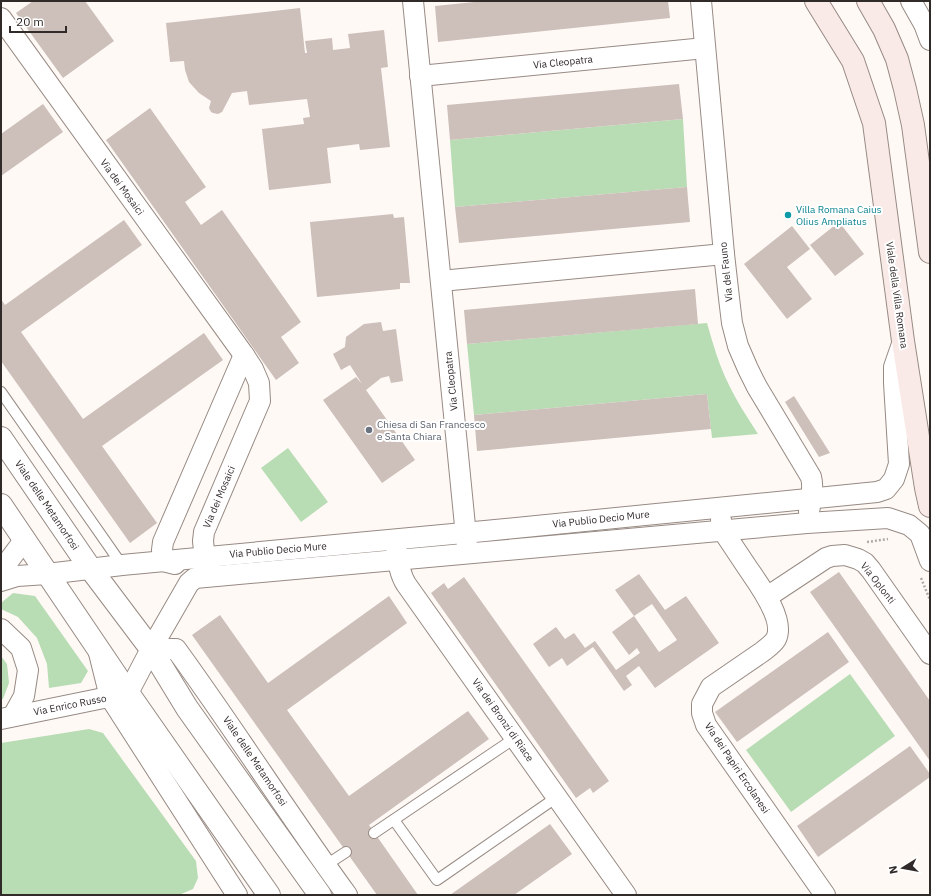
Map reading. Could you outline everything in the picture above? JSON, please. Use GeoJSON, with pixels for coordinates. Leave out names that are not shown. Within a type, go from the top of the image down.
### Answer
{"type":"FeatureCollection","features":[{"type":"Feature","properties":{"kind":"main road","name":"Viale della Villa Romana"},"geometry":{"type":"LineString","coordinates":[[816,1],[854,61],[874,123],[903,341],[930,506]]}},
{"type":"Feature","properties":{"kind":"main road"},"geometry":{"type":"LineString","coordinates":[[868,1],[884,30],[897,59],[905,90],[913,125],[930,252]]}},
{"type":"Feature","properties":{"kind":"street","name":"Via Cleopatra"},"geometry":{"type":"LineString","coordinates":[[413,1],[468,554]]}},
{"type":"Feature","properties":{"kind":"street","name":"Via del Fauno"},"geometry":{"type":"LineString","coordinates":[[701,1],[724,254],[732,324],[738,346],[748,369],[811,477],[813,488],[807,523]]}},
{"type":"Feature","properties":{"kind":"street"},"geometry":{"type":"LineString","coordinates":[[911,1],[924,24],[930,40]]}},
{"type":"Feature","properties":{"kind":"street","name":"Via dei Mosaici"},"geometry":{"type":"LineString","coordinates":[[1,18],[244,355],[253,368],[259,383],[260,401],[204,532],[203,541],[206,577]]}},
{"type":"Feature","properties":{"kind":"street","name":"Via Cleopatra"},"geometry":{"type":"LineString","coordinates":[[420,76],[705,48]]}},
{"type":"Feature","properties":{"kind":"street"},"geometry":{"type":"LineString","coordinates":[[441,281],[724,254]]}},
{"type":"Feature","properties":{"kind":"street","name":"Via Publio Decio Mure"},"geometry":{"type":"LineString","coordinates":[[47,574],[90,568],[877,492],[886,488],[894,479],[899,464],[894,367],[903,341]]}},
{"type":"Feature","properties":{"kind":"street"},"geometry":{"type":"LineString","coordinates":[[184,592],[185,582],[180,569],[174,564],[163,561],[163,542],[244,355]]}},
{"type":"Feature","properties":{"kind":"street","name":"Viale delle Metamorfosi"},"geometry":{"type":"LineString","coordinates":[[1,438],[90,568],[151,649],[187,708],[317,871],[347,895]]}},
{"type":"Feature","properties":{"kind":"street"},"geometry":{"type":"LineString","coordinates":[[1,505],[98,649],[119,695],[236,895]]}},
{"type":"Feature","properties":{"kind":"street"},"geometry":{"type":"LineString","coordinates":[[720,508],[723,531]]}},
{"type":"Feature","properties":{"kind":"street","name":"Via Publio Decio Mure"},"geometry":{"type":"LineString","coordinates":[[119,695],[151,649],[189,583],[195,578],[807,523],[888,518],[909,525],[920,534],[930,561]]}},
{"type":"Feature","properties":{"kind":"street","name":"Via dei Papiri Ercolanesi"},"geometry":{"type":"LineString","coordinates":[[723,531],[767,597],[775,614],[777,632],[776,639],[762,652],[711,687],[702,704],[702,713],[706,725],[825,895]]}},
{"type":"Feature","properties":{"kind":"street"},"geometry":{"type":"LineString","coordinates":[[1,571],[25,539]]}},
{"type":"Feature","properties":{"kind":"street","name":"Via dei Bronzi di Riace"},"geometry":{"type":"LineString","coordinates":[[395,539],[398,560],[406,584],[626,895]]}},
{"type":"Feature","properties":{"kind":"street","name":"Via Oplonti"},"geometry":{"type":"LineString","coordinates":[[767,597],[826,558],[851,556],[865,563],[871,570],[930,654]]}},
{"type":"Feature","properties":{"kind":"street"},"geometry":{"type":"LineString","coordinates":[[1,581],[17,576],[47,574]]}},
{"type":"Feature","properties":{"kind":"street","name":"Via Enrico Russo"},"geometry":{"type":"LineString","coordinates":[[1,629],[21,648],[28,670],[24,696],[7,717]]}},
{"type":"Feature","properties":{"kind":"street"},"geometry":{"type":"LineString","coordinates":[[119,695],[262,893]]}},
{"type":"Feature","properties":{"kind":"street","name":"Via Enrico Russo"},"geometry":{"type":"LineString","coordinates":[[7,717],[119,695]]}},
{"type":"Feature","properties":{"kind":"street","name":"Viale delle Metamorfosi"},"geometry":{"type":"LineString","coordinates":[[317,871],[320,895]]}},
{"type":"Feature","properties":{"kind":"lane"},"geometry":{"type":"LineString","coordinates":[[1,392],[122,565]]}},
{"type":"Feature","properties":{"kind":"lane"},"geometry":{"type":"LineString","coordinates":[[374,833],[515,738]]}},
{"type":"Feature","properties":{"kind":"lane"},"geometry":{"type":"LineString","coordinates":[[394,820],[436,880],[557,797]]}},
{"type":"Feature","properties":{"kind":"lane"},"geometry":{"type":"LineString","coordinates":[[317,871],[346,852]]}},
{"type":"Feature","properties":{"kind":"path"},"geometry":{"type":"LineString","coordinates":[[862,542],[890,539]]}},
{"type":"Feature","properties":{"kind":"green space"},"geometry":{"type":"Polygon","coordinates":[[[683,119],[687,187],[455,207],[450,140],[683,119]]]}},
{"type":"Feature","properties":{"kind":"green space"},"geometry":{"type":"Polygon","coordinates":[[[707,323],[716,354],[725,377],[739,404],[758,434],[712,438],[707,394],[474,415],[467,344],[707,323]]]}},
{"type":"Feature","properties":{"kind":"green space"},"geometry":{"type":"Polygon","coordinates":[[[288,448],[328,502],[301,522],[261,468],[288,448]]]}},
{"type":"Feature","properties":{"kind":"green space"},"geometry":{"type":"Polygon","coordinates":[[[13,593],[35,596],[88,671],[81,683],[49,688],[47,664],[37,638],[18,617],[1,609],[1,603],[13,593]]]}},
{"type":"Feature","properties":{"kind":"green space"},"geometry":{"type":"Polygon","coordinates":[[[1,656],[7,664],[9,683],[3,699],[1,699],[1,656]]]}},
{"type":"Feature","properties":{"kind":"green space"},"geometry":{"type":"Polygon","coordinates":[[[850,674],[895,736],[791,812],[746,750],[850,674]]]}},
{"type":"Feature","properties":{"kind":"green space"},"geometry":{"type":"Polygon","coordinates":[[[89,729],[103,733],[196,861],[198,878],[193,889],[179,895],[1,895],[1,743],[89,729]]]}},
{"type":"Feature","properties":{"kind":"building"},"geometry":{"type":"Polygon","coordinates":[[[33,1],[85,1],[114,41],[63,78],[16,13],[33,1]]]}},
{"type":"Feature","properties":{"kind":"building"},"geometry":{"type":"Polygon","coordinates":[[[484,1],[668,1],[670,18],[438,42],[435,6],[484,1]]]}},
{"type":"Feature","properties":{"kind":"building"},"geometry":{"type":"Polygon","coordinates":[[[300,8],[305,53],[307,53],[305,41],[332,38],[333,50],[350,48],[348,34],[384,30],[388,67],[381,68],[390,147],[360,150],[359,144],[327,148],[331,183],[269,190],[262,129],[304,124],[303,118],[310,117],[307,99],[249,105],[247,91],[232,93],[222,112],[218,114],[211,112],[209,108],[211,101],[199,93],[189,82],[184,61],[170,62],[166,23],[300,8]]]}},
{"type":"Feature","properties":{"kind":"building"},"geometry":{"type":"Polygon","coordinates":[[[679,84],[683,119],[450,140],[447,105],[679,84]]]}},
{"type":"Feature","properties":{"kind":"building"},"geometry":{"type":"Polygon","coordinates":[[[43,104],[63,132],[1,176],[1,134],[43,104]]]}},
{"type":"Feature","properties":{"kind":"building"},"geometry":{"type":"Polygon","coordinates":[[[150,108],[206,187],[185,202],[201,225],[222,210],[301,322],[281,337],[299,363],[276,380],[106,140],[150,108]]]}},
{"type":"Feature","properties":{"kind":"building"},"geometry":{"type":"Polygon","coordinates":[[[687,187],[690,222],[459,243],[455,207],[687,187]]]}},
{"type":"Feature","properties":{"kind":"building"},"geometry":{"type":"Polygon","coordinates":[[[393,214],[394,218],[404,217],[410,283],[400,283],[400,289],[317,297],[310,222],[393,214]]]}},
{"type":"Feature","properties":{"kind":"building"},"geometry":{"type":"Polygon","coordinates":[[[124,220],[142,245],[21,332],[83,419],[204,333],[223,360],[102,446],[157,523],[130,543],[1,361],[1,299],[5,305],[124,220]]]}},
{"type":"Feature","properties":{"kind":"building"},"geometry":{"type":"Polygon","coordinates":[[[839,222],[864,254],[835,276],[810,245],[839,222]]]}},
{"type":"Feature","properties":{"kind":"building"},"geometry":{"type":"Polygon","coordinates":[[[792,226],[810,249],[787,267],[812,299],[787,319],[744,264],[792,226]]]}},
{"type":"Feature","properties":{"kind":"building"},"geometry":{"type":"Polygon","coordinates":[[[695,289],[698,324],[467,344],[464,310],[695,289]]]}},
{"type":"Feature","properties":{"kind":"building"},"geometry":{"type":"Polygon","coordinates":[[[381,322],[383,331],[396,329],[403,381],[391,383],[389,376],[381,378],[366,390],[415,460],[382,483],[323,400],[356,377],[362,384],[350,365],[341,370],[333,354],[345,347],[346,337],[364,324],[381,322]]]}},
{"type":"Feature","properties":{"kind":"building"},"geometry":{"type":"Polygon","coordinates":[[[707,394],[711,429],[477,451],[474,415],[707,394]]]}},
{"type":"Feature","properties":{"kind":"building"},"geometry":{"type":"Polygon","coordinates":[[[794,396],[830,453],[819,457],[785,402],[794,396]]]}},
{"type":"Feature","properties":{"kind":"building"},"geometry":{"type":"Polygon","coordinates":[[[839,572],[930,701],[930,761],[810,592],[839,572]]]}},
{"type":"Feature","properties":{"kind":"building"},"geometry":{"type":"Polygon","coordinates":[[[639,574],[665,610],[686,596],[719,643],[655,688],[639,666],[626,676],[632,685],[624,691],[593,647],[567,666],[562,658],[549,667],[533,644],[556,627],[565,639],[574,633],[585,648],[595,641],[616,670],[640,653],[637,648],[629,655],[612,632],[634,616],[615,590],[639,574]],[[652,604],[634,616],[659,652],[677,640],[652,604]]]}},
{"type":"Feature","properties":{"kind":"building"},"geometry":{"type":"Polygon","coordinates":[[[464,577],[609,781],[593,793],[590,788],[576,798],[431,593],[444,583],[448,589],[464,577]]]}},
{"type":"Feature","properties":{"kind":"building"},"geometry":{"type":"Polygon","coordinates":[[[389,596],[407,623],[287,710],[349,796],[468,711],[489,739],[369,825],[418,895],[377,895],[192,635],[220,615],[268,683],[389,596]]]}},
{"type":"Feature","properties":{"kind":"building"},"geometry":{"type":"Polygon","coordinates":[[[828,632],[849,662],[737,742],[715,712],[828,632]]]}},
{"type":"Feature","properties":{"kind":"building"},"geometry":{"type":"Polygon","coordinates":[[[910,746],[930,774],[930,777],[818,857],[797,826],[910,746]]]}},
{"type":"Feature","properties":{"kind":"building"},"geometry":{"type":"Polygon","coordinates":[[[550,824],[572,854],[514,895],[450,895],[550,824]]]}},
{"type":"Feature","properties":{"kind":"place","name":"Villa Romana Caius Olius Ampliatus"},"geometry":{"type":"Point","coordinates":[788,215]}},
{"type":"Feature","properties":{"kind":"place","name":"Chiesa di San Francesco e Santa Chiara"},"geometry":{"type":"Point","coordinates":[369,430]}}]}
